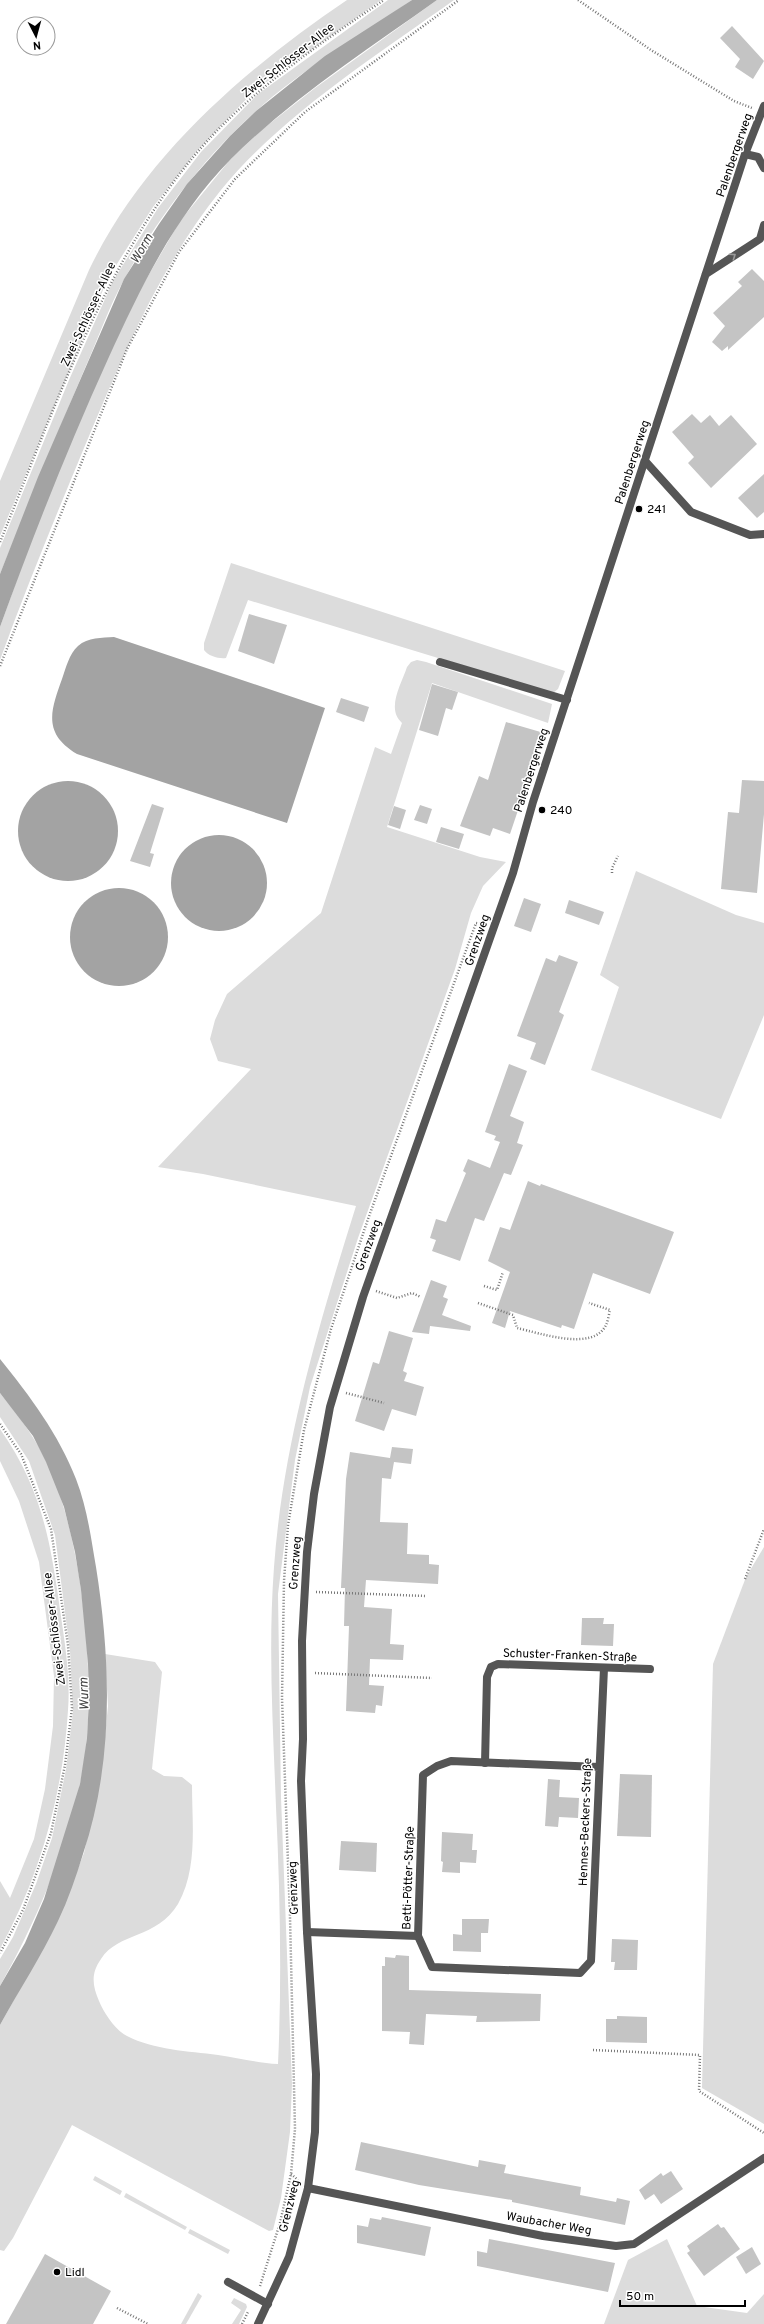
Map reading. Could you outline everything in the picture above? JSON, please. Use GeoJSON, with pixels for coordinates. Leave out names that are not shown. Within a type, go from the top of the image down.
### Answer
{"type":"FeatureCollection","features":[{"type":"Feature","properties":{"kind":"street","name":"Palenbergerweg"},"geometry":{"type":"LineString","coordinates":[[526,827],[706,274],[746,154],[763,109]]}},
{"type":"Feature","properties":{"kind":"street"},"geometry":{"type":"LineString","coordinates":[[746,154],[758,158],[764,168]]}},
{"type":"Feature","properties":{"kind":"street"},"geometry":{"type":"LineString","coordinates":[[706,274],[762,241],[764,225]]}},
{"type":"Feature","properties":{"kind":"street"},"geometry":{"type":"LineString","coordinates":[[645,461],[691,512],[750,535],[764,534]]}},
{"type":"Feature","properties":{"kind":"street"},"geometry":{"type":"LineString","coordinates":[[440,662],[567,700]]}},
{"type":"Feature","properties":{"kind":"street","name":"Grenzweg"},"geometry":{"type":"LineString","coordinates":[[258,2324],[289,2257],[308,2188],[315,2132],[316,2074],[307,1932],[301,1781],[303,1738],[302,1673],[305,1592],[307,1552],[314,1494],[335,1390],[366,1287],[496,926],[526,827]]}},
{"type":"Feature","properties":{"kind":"street","name":"Schuster-Franken-Straße"},"geometry":{"type":"LineString","coordinates":[[485,1763],[487,1677],[491,1667],[498,1664],[650,1669]]}},
{"type":"Feature","properties":{"kind":"street","name":"Hennes-Beckers-Straße"},"geometry":{"type":"LineString","coordinates":[[580,1973],[591,1961],[604,1668]]}},
{"type":"Feature","properties":{"kind":"street","name":"Betti-Pötter-Straße"},"geometry":{"type":"LineString","coordinates":[[485,1763],[451,1761],[437,1766],[423,1775],[418,1936],[432,1967],[580,1973]]}},
{"type":"Feature","properties":{"kind":"street"},"geometry":{"type":"LineString","coordinates":[[485,1763],[599,1767]]}},
{"type":"Feature","properties":{"kind":"street"},"geometry":{"type":"LineString","coordinates":[[307,1932],[418,1936]]}},
{"type":"Feature","properties":{"kind":"street","name":"Waubacher Weg"},"geometry":{"type":"LineString","coordinates":[[308,2188],[543,2236],[616,2246],[634,2244],[764,2158]]}},
{"type":"Feature","properties":{"kind":"street"},"geometry":{"type":"LineString","coordinates":[[228,2282],[256,2296],[268,2304]]}},
{"type":"Feature","properties":{"kind":"path","name":"Zwei-Schlösser-Allee"},"geometry":{"type":"LineString","coordinates":[[0,542],[70,373],[113,277],[157,206],[201,148],[259,90],[384,0]]}},
{"type":"Feature","properties":{"kind":"path"},"geometry":{"type":"LineString","coordinates":[[0,666],[127,349],[179,252],[235,179],[305,112],[459,0]]}},
{"type":"Feature","properties":{"kind":"path"},"geometry":{"type":"LineString","coordinates":[[578,0],[651,50],[734,101],[763,109]]}},
{"type":"Feature","properties":{"kind":"path"},"geometry":{"type":"LineString","coordinates":[[612,873],[612,868],[618,856]]}},
{"type":"Feature","properties":{"kind":"path"},"geometry":{"type":"LineString","coordinates":[[242,2324],[256,2296],[280,2224],[291,2174],[295,2129],[292,1949],[282,1698],[282,1637],[288,1525],[303,1438],[316,1380],[331,1329],[368,1219],[476,923],[496,926]]}},
{"type":"Feature","properties":{"kind":"path"},"geometry":{"type":"LineString","coordinates":[[484,1286],[497,1290],[503,1272]]}},
{"type":"Feature","properties":{"kind":"path"},"geometry":{"type":"LineString","coordinates":[[366,1287],[397,1298],[412,1293],[421,1297]]}},
{"type":"Feature","properties":{"kind":"path"},"geometry":{"type":"LineString","coordinates":[[478,1303],[513,1315],[518,1328],[573,1340],[587,1340],[601,1332],[606,1325],[610,1310],[589,1303]]}},
{"type":"Feature","properties":{"kind":"path"},"geometry":{"type":"LineString","coordinates":[[335,1390],[384,1403]]}},
{"type":"Feature","properties":{"kind":"path","name":"Zwei-Schlösser-Allee"},"geometry":{"type":"LineString","coordinates":[[0,1424],[21,1454],[51,1529],[68,1645],[72,1708],[65,1765],[51,1834],[23,1910],[0,1953]]}},
{"type":"Feature","properties":{"kind":"path"},"geometry":{"type":"LineString","coordinates":[[745,1579],[764,1529]]}},
{"type":"Feature","properties":{"kind":"path"},"geometry":{"type":"LineString","coordinates":[[305,1592],[426,1596]]}},
{"type":"Feature","properties":{"kind":"path"},"geometry":{"type":"LineString","coordinates":[[302,1673],[432,1678]]}},
{"type":"Feature","properties":{"kind":"path"},"geometry":{"type":"LineString","coordinates":[[593,2050],[700,2055],[699,2092],[764,2133]]}},
{"type":"Feature","properties":{"kind":"path"},"geometry":{"type":"LineString","coordinates":[[117,2308],[148,2324]]}},
{"type":"Feature","properties":{"kind":"shaded area"},"geometry":{"type":"Polygon","coordinates":[[[347,0],[381,0],[254,91],[196,152],[153,207],[108,278],[0,536],[0,481],[89,270],[111,229],[138,190],[167,153],[200,118],[271,55],[347,0]]]}},
{"type":"Feature","properties":{"kind":"shaded area"},"geometry":{"type":"Polygon","coordinates":[[[388,0],[412,0],[292,81],[255,112],[217,149],[183,190],[152,233],[125,278],[109,311],[0,574],[0,548],[69,380],[113,281],[158,208],[201,152],[258,94],[388,0]]]}},
{"type":"Feature","properties":{"kind":"shaded area"},"geometry":{"type":"Polygon","coordinates":[[[412,0],[437,0],[357,56],[279,115],[231,159],[211,181],[192,205],[176,229],[146,279],[93,392],[51,492],[0,627],[0,574],[38,477],[124,279],[159,224],[187,184],[230,136],[256,111],[325,56],[412,0]]]}},
{"type":"Feature","properties":{"kind":"shaded area"},"geometry":{"type":"Polygon","coordinates":[[[437,0],[454,0],[331,88],[272,137],[245,163],[221,190],[179,250],[160,282],[144,314],[98,414],[20,606],[0,660],[0,627],[37,524],[86,405],[137,295],[180,221],[229,161],[259,132],[315,88],[437,0]]]}},
{"type":"Feature","properties":{"kind":"shaded area"},"geometry":{"type":"Polygon","coordinates":[[[231,563],[565,671],[558,689],[553,693],[248,600],[226,658],[214,657],[204,650],[204,643],[231,563]]]}},
{"type":"Feature","properties":{"kind":"shaded area"},"geometry":{"type":"Polygon","coordinates":[[[114,637],[325,708],[287,823],[77,754],[58,738],[52,720],[53,711],[68,661],[72,653],[78,646],[86,641],[95,638],[114,637]]]}},
{"type":"Feature","properties":{"kind":"shaded area"},"geometry":{"type":"Polygon","coordinates":[[[417,660],[552,704],[548,723],[432,683],[387,827],[480,857],[506,862],[483,886],[471,913],[455,969],[358,1238],[310,1387],[295,1460],[278,1594],[281,1797],[292,2084],[290,2132],[281,2198],[273,2230],[269,2231],[72,2125],[13,2238],[4,2251],[0,2250],[0,2025],[57,1922],[84,1853],[101,1774],[108,1706],[105,1654],[155,1662],[162,1672],[152,1769],[164,1776],[182,1777],[192,1785],[193,1831],[189,1876],[178,1904],[160,1924],[117,1944],[108,1950],[95,1969],[94,1974],[95,1990],[99,2001],[107,2016],[118,2030],[137,2041],[171,2049],[278,2064],[280,2000],[279,1871],[272,1717],[271,1657],[274,1567],[285,1475],[304,1384],[356,1206],[203,1174],[158,1167],[251,1069],[218,1061],[210,1039],[215,1020],[227,994],[321,913],[375,747],[391,754],[402,723],[397,717],[395,711],[396,696],[407,667],[411,662],[417,660]]]}},
{"type":"Feature","properties":{"kind":"shaded area"},"geometry":{"type":"Polygon","coordinates":[[[68,781],[87,785],[103,796],[114,812],[118,831],[114,850],[103,866],[87,877],[68,881],[49,877],[33,866],[22,850],[18,831],[22,812],[33,796],[49,785],[68,781]]]}},
{"type":"Feature","properties":{"kind":"shaded area"},"geometry":{"type":"Polygon","coordinates":[[[210,835],[228,835],[238,838],[246,843],[259,856],[264,864],[267,874],[267,892],[264,902],[253,917],[246,923],[238,928],[228,931],[210,931],[200,928],[192,923],[179,910],[174,902],[171,892],[171,874],[174,864],[179,856],[192,843],[200,838],[210,835]]]}},
{"type":"Feature","properties":{"kind":"shaded area"},"geometry":{"type":"Polygon","coordinates":[[[636,871],[736,915],[764,923],[764,1015],[721,1119],[591,1070],[619,987],[600,975],[636,871]]]}},
{"type":"Feature","properties":{"kind":"shaded area"},"geometry":{"type":"Polygon","coordinates":[[[109,888],[129,888],[138,891],[154,902],[165,918],[168,927],[168,947],[165,956],[154,972],[138,983],[129,986],[109,986],[92,978],[84,972],[78,964],[70,947],[70,927],[78,910],[84,902],[92,896],[109,888]]]}},
{"type":"Feature","properties":{"kind":"shaded area"},"geometry":{"type":"Polygon","coordinates":[[[0,1359],[43,1416],[69,1463],[80,1490],[86,1512],[101,1603],[107,1675],[107,1712],[105,1748],[100,1784],[93,1819],[75,1880],[58,1921],[0,2025],[0,1986],[25,1943],[44,1899],[80,1784],[87,1738],[89,1699],[88,1664],[81,1590],[75,1552],[64,1507],[46,1462],[33,1436],[0,1393],[0,1359]]]}},
{"type":"Feature","properties":{"kind":"shaded area"},"geometry":{"type":"Polygon","coordinates":[[[0,1393],[32,1436],[50,1469],[63,1504],[72,1540],[82,1596],[88,1656],[89,1697],[87,1737],[83,1769],[67,1833],[44,1897],[0,1986],[0,1959],[13,1937],[36,1884],[52,1838],[66,1769],[73,1712],[70,1651],[55,1535],[29,1461],[0,1417],[0,1393]]]}},
{"type":"Feature","properties":{"kind":"shaded area"},"geometry":{"type":"Polygon","coordinates":[[[0,1429],[24,1469],[33,1489],[46,1529],[64,1638],[69,1696],[61,1773],[47,1834],[27,1893],[0,1949],[0,1881],[10,1898],[34,1839],[45,1789],[53,1726],[54,1676],[39,1562],[19,1501],[0,1461],[0,1429]]]}},
{"type":"Feature","properties":{"kind":"shaded area"},"geometry":{"type":"Polygon","coordinates":[[[764,1547],[764,2124],[702,2088],[713,1664],[746,1577],[764,1547]]]}},
{"type":"Feature","properties":{"kind":"shaded area"},"geometry":{"type":"Polygon","coordinates":[[[95,2176],[122,2191],[120,2195],[93,2180],[95,2176]]]}},
{"type":"Feature","properties":{"kind":"shaded area"},"geometry":{"type":"Polygon","coordinates":[[[126,2193],[187,2227],[185,2230],[124,2197],[126,2193]]]}},
{"type":"Feature","properties":{"kind":"shaded area"},"geometry":{"type":"Polygon","coordinates":[[[190,2229],[230,2250],[228,2254],[188,2233],[190,2229]]]}},
{"type":"Feature","properties":{"kind":"shaded area"},"geometry":{"type":"Polygon","coordinates":[[[667,2239],[697,2306],[747,2313],[764,2294],[764,2324],[604,2324],[628,2260],[667,2239]]]}},
{"type":"Feature","properties":{"kind":"shaded area"},"geometry":{"type":"Polygon","coordinates":[[[198,2293],[202,2296],[186,2324],[181,2324],[198,2293]]]}},
{"type":"Feature","properties":{"kind":"shaded area"},"geometry":{"type":"Polygon","coordinates":[[[234,2298],[246,2304],[247,2307],[239,2324],[232,2324],[241,2310],[231,2303],[234,2298]]]}},
{"type":"Feature","properties":{"kind":"building"},"geometry":{"type":"Polygon","coordinates":[[[732,26],[764,61],[753,79],[735,67],[740,59],[720,38],[732,26]]]}},
{"type":"Feature","properties":{"kind":"building"},"geometry":{"type":"Polygon","coordinates":[[[752,269],[764,281],[764,317],[728,350],[728,346],[722,351],[712,342],[725,326],[713,313],[742,286],[738,282],[752,269]]]}},
{"type":"Feature","properties":{"kind":"building"},"geometry":{"type":"Polygon","coordinates":[[[692,414],[701,423],[710,415],[719,426],[731,415],[757,444],[711,488],[688,463],[694,457],[672,432],[692,414]]]}},
{"type":"Feature","properties":{"kind":"building"},"geometry":{"type":"Polygon","coordinates":[[[764,474],[764,512],[757,518],[738,498],[764,474]]]}},
{"type":"Feature","properties":{"kind":"building"},"geometry":{"type":"Polygon","coordinates":[[[249,614],[287,625],[274,664],[238,651],[249,614]]]}},
{"type":"Feature","properties":{"kind":"building"},"geometry":{"type":"Polygon","coordinates":[[[432,684],[458,692],[452,710],[446,708],[438,736],[419,730],[432,684]]]}},
{"type":"Feature","properties":{"kind":"building"},"geometry":{"type":"Polygon","coordinates":[[[341,698],[369,707],[364,722],[336,712],[341,698]]]}},
{"type":"Feature","properties":{"kind":"building"},"geometry":{"type":"Polygon","coordinates":[[[506,722],[544,733],[510,834],[493,828],[490,836],[460,826],[479,776],[488,780],[506,722]]]}},
{"type":"Feature","properties":{"kind":"building"},"geometry":{"type":"Polygon","coordinates":[[[742,780],[764,781],[764,814],[757,893],[721,889],[728,812],[739,813],[742,780]]]}},
{"type":"Feature","properties":{"kind":"building"},"geometry":{"type":"Polygon","coordinates":[[[152,804],[164,808],[150,853],[154,854],[150,867],[130,861],[152,804]]]}},
{"type":"Feature","properties":{"kind":"building"},"geometry":{"type":"Polygon","coordinates":[[[420,805],[432,809],[427,824],[414,820],[420,805]]]}},
{"type":"Feature","properties":{"kind":"building"},"geometry":{"type":"Polygon","coordinates":[[[394,806],[406,810],[400,829],[388,825],[394,806]]]}},
{"type":"Feature","properties":{"kind":"building"},"geometry":{"type":"Polygon","coordinates":[[[441,827],[464,834],[459,849],[436,842],[441,827]]]}},
{"type":"Feature","properties":{"kind":"building"},"geometry":{"type":"Polygon","coordinates":[[[524,898],[541,904],[531,932],[514,926],[524,898]]]}},
{"type":"Feature","properties":{"kind":"building"},"geometry":{"type":"Polygon","coordinates":[[[569,900],[604,912],[599,925],[565,913],[569,900]]]}},
{"type":"Feature","properties":{"kind":"building"},"geometry":{"type":"Polygon","coordinates":[[[559,955],[578,962],[559,1012],[564,1015],[545,1065],[530,1059],[536,1043],[517,1036],[546,958],[556,962],[559,955]]]}},
{"type":"Feature","properties":{"kind":"building"},"geometry":{"type":"Polygon","coordinates":[[[509,1064],[527,1071],[510,1116],[524,1122],[517,1143],[523,1145],[511,1175],[504,1173],[484,1221],[475,1218],[460,1261],[432,1251],[436,1240],[430,1238],[436,1219],[446,1222],[466,1173],[463,1171],[468,1159],[490,1168],[500,1142],[494,1140],[496,1136],[485,1132],[509,1064]]]}},
{"type":"Feature","properties":{"kind":"building"},"geometry":{"type":"Polygon","coordinates":[[[528,1181],[540,1186],[541,1184],[674,1232],[650,1294],[593,1273],[574,1329],[562,1325],[561,1328],[510,1311],[505,1328],[492,1323],[510,1272],[488,1261],[500,1227],[510,1230],[528,1181]]]}},
{"type":"Feature","properties":{"kind":"building"},"geometry":{"type":"Polygon","coordinates":[[[431,1280],[447,1286],[443,1297],[448,1299],[442,1315],[471,1326],[470,1331],[430,1326],[429,1334],[412,1332],[431,1280]]]}},
{"type":"Feature","properties":{"kind":"building"},"geometry":{"type":"Polygon","coordinates":[[[389,1331],[413,1338],[403,1371],[407,1373],[404,1381],[424,1387],[416,1416],[392,1409],[384,1431],[355,1421],[373,1362],[379,1364],[389,1331]]]}},
{"type":"Feature","properties":{"kind":"building"},"geometry":{"type":"Polygon","coordinates":[[[392,1447],[413,1449],[411,1464],[394,1462],[391,1479],[382,1478],[380,1522],[408,1523],[407,1554],[429,1555],[429,1564],[439,1565],[438,1584],[366,1580],[364,1607],[392,1609],[390,1644],[404,1645],[403,1660],[370,1659],[369,1685],[384,1686],[382,1706],[376,1705],[375,1713],[346,1711],[349,1626],[344,1626],[345,1588],[341,1588],[346,1479],[350,1452],[390,1458],[392,1447]]]}},
{"type":"Feature","properties":{"kind":"building"},"geometry":{"type":"Polygon","coordinates":[[[582,1618],[604,1618],[603,1624],[614,1624],[613,1646],[581,1645],[582,1618]]]}},
{"type":"Feature","properties":{"kind":"building"},"geometry":{"type":"Polygon","coordinates":[[[620,1774],[652,1775],[651,1837],[617,1836],[620,1774]]]}},
{"type":"Feature","properties":{"kind":"building"},"geometry":{"type":"Polygon","coordinates":[[[548,1779],[560,1780],[559,1797],[579,1798],[578,1818],[559,1817],[558,1827],[545,1826],[548,1779]]]}},
{"type":"Feature","properties":{"kind":"building"},"geometry":{"type":"Polygon","coordinates":[[[442,1832],[473,1834],[472,1850],[477,1850],[476,1863],[460,1862],[460,1873],[442,1872],[442,1832]]]}},
{"type":"Feature","properties":{"kind":"building"},"geometry":{"type":"Polygon","coordinates":[[[341,1841],[377,1843],[376,1872],[339,1870],[341,1841]]]}},
{"type":"Feature","properties":{"kind":"building"},"geometry":{"type":"Polygon","coordinates":[[[462,1919],[489,1919],[488,1933],[481,1933],[481,1952],[453,1951],[453,1934],[462,1935],[462,1919]]]}},
{"type":"Feature","properties":{"kind":"building"},"geometry":{"type":"Polygon","coordinates":[[[612,1939],[638,1940],[637,1970],[614,1970],[615,1962],[611,1962],[612,1939]]]}},
{"type":"Feature","properties":{"kind":"building"},"geometry":{"type":"Polygon","coordinates":[[[396,1955],[409,1956],[409,1990],[541,1994],[540,2021],[476,2022],[477,2016],[426,2014],[424,2045],[409,2044],[410,2032],[382,2031],[382,1966],[385,1966],[385,1957],[395,1958],[396,1955]]]}},
{"type":"Feature","properties":{"kind":"building"},"geometry":{"type":"Polygon","coordinates":[[[617,2016],[647,2017],[647,2043],[606,2042],[606,2019],[617,2019],[617,2016]]]}},
{"type":"Feature","properties":{"kind":"building"},"geometry":{"type":"Polygon","coordinates":[[[361,2142],[478,2167],[479,2160],[506,2165],[504,2173],[581,2187],[580,2195],[616,2202],[617,2198],[630,2201],[625,2225],[512,2202],[512,2200],[419,2185],[355,2170],[361,2142]]]}},
{"type":"Feature","properties":{"kind":"building"},"geometry":{"type":"Polygon","coordinates":[[[671,2171],[683,2189],[661,2204],[654,2194],[645,2200],[639,2190],[661,2173],[663,2176],[671,2171]]]}},
{"type":"Feature","properties":{"kind":"building"},"geometry":{"type":"Polygon","coordinates":[[[382,2217],[431,2227],[425,2256],[357,2243],[357,2225],[368,2227],[370,2218],[381,2220],[382,2217]]]}},
{"type":"Feature","properties":{"kind":"building"},"geometry":{"type":"Polygon","coordinates":[[[718,2224],[721,2228],[724,2227],[740,2249],[704,2276],[687,2253],[690,2251],[687,2246],[718,2224]]]}},
{"type":"Feature","properties":{"kind":"building"},"geometry":{"type":"Polygon","coordinates":[[[489,2239],[615,2263],[608,2292],[477,2266],[477,2251],[487,2253],[489,2239]]]}},
{"type":"Feature","properties":{"kind":"building"},"geometry":{"type":"Polygon","coordinates":[[[752,2247],[761,2264],[746,2274],[736,2257],[752,2247]]]}},
{"type":"Feature","properties":{"kind":"building","name":"Lidl"},"geometry":{"type":"Polygon","coordinates":[[[45,2254],[111,2291],[93,2324],[6,2324],[45,2254]]]}},
{"type":"Feature","properties":{"kind":"place","name":"241"},"geometry":{"type":"Point","coordinates":[639,509]}},
{"type":"Feature","properties":{"kind":"place","name":"240"},"geometry":{"type":"Point","coordinates":[542,810]}},
{"type":"Feature","properties":{"kind":"place","name":"Lidl"},"geometry":{"type":"Point","coordinates":[57,2272]}},
{"type":"Feature","properties":{"kind":"water label","name":"Worm"},"geometry":{"type":"Point","coordinates":[141,248]}},
{"type":"Feature","properties":{"kind":"water label","name":"Wurm"},"geometry":{"type":"Point","coordinates":[83,1694]}}]}
